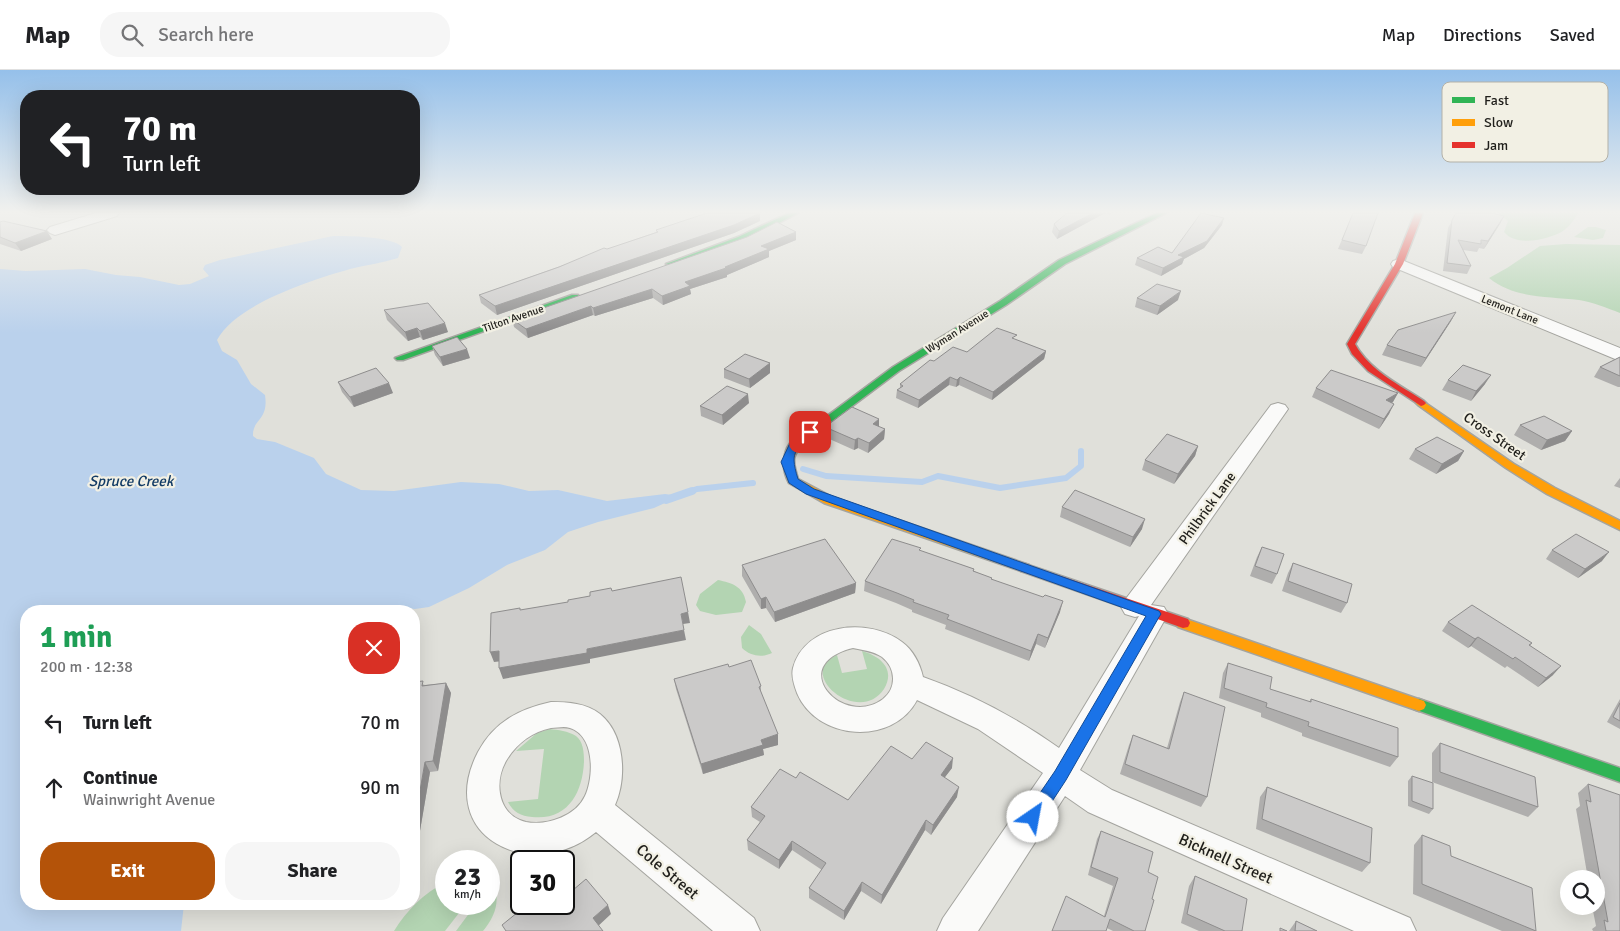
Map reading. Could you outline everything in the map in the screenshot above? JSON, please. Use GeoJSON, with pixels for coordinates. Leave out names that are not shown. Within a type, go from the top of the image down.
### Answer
{"type":"FeatureCollection","features":[{"type":"Feature","properties":{"kind":"street"},"geometry":{"type":"LineString","coordinates":[[660,267],[700,253]]}},
{"type":"Feature","properties":{"kind":"street","name":"Wyman Avenue"},"geometry":{"type":"LineString","coordinates":[[1080,253],[1062,262],[1003,303],[882,379],[793,445],[787,462],[793,480],[828,500],[1145,610]]}},
{"type":"Feature","properties":{"kind":"street"},"geometry":{"type":"LineString","coordinates":[[1399,264],[1403,253]]}},
{"type":"Feature","properties":{"kind":"street","name":"Lemont Lane"},"geometry":{"type":"LineString","coordinates":[[1399,264],[1620,355]]}},
{"type":"Feature","properties":{"kind":"street","name":"Cross Street"},"geometry":{"type":"LineString","coordinates":[[1399,264],[1353,338],[1352,348],[1360,358],[1510,466],[1559,495],[1620,526]]}},
{"type":"Feature","properties":{"kind":"street","name":"Tilton Avenue"},"geometry":{"type":"LineString","coordinates":[[400,358],[582,294]]}},
{"type":"Feature","properties":{"kind":"street","name":"Philbrick Lane"},"geometry":{"type":"LineString","coordinates":[[956,931],[1062,772],[1145,610],[1278,409]]}},
{"type":"Feature","properties":{"kind":"street"},"geometry":{"type":"LineString","coordinates":[[1145,610],[1620,775]]}},
{"type":"Feature","properties":{"kind":"street","name":"Bicknell Street"},"geometry":{"type":"LineString","coordinates":[[908,684],[953,701],[1037,749],[1062,772],[1100,802],[1397,931]]}},
{"type":"Feature","properties":{"kind":"street","name":"Cole Street"},"geometry":{"type":"LineString","coordinates":[[595,810],[740,931]]}},
{"type":"Feature","properties":{"kind":"green space"},"geometry":{"type":"Polygon","coordinates":[[[1529,253],[1620,253],[1620,313],[1584,301],[1521,293],[1499,285],[1489,278],[1529,253]]]}},
{"type":"Feature","properties":{"kind":"green space"},"geometry":{"type":"Polygon","coordinates":[[[718,580],[732,584],[740,589],[746,602],[742,612],[716,615],[700,611],[696,605],[700,594],[718,580]]]}},
{"type":"Feature","properties":{"kind":"green space"},"geometry":{"type":"Polygon","coordinates":[[[749,625],[761,634],[772,653],[756,655],[742,648],[741,637],[749,625]]]}},
{"type":"Feature","properties":{"kind":"green space"},"geometry":{"type":"Polygon","coordinates":[[[862,651],[875,656],[884,664],[888,675],[887,682],[884,689],[873,699],[860,702],[847,700],[835,693],[826,684],[823,673],[826,663],[837,655],[842,673],[867,669],[862,651]]]}},
{"type":"Feature","properties":{"kind":"green space"},"geometry":{"type":"Polygon","coordinates":[[[550,729],[570,733],[576,736],[582,744],[584,761],[581,783],[577,793],[564,809],[545,817],[524,816],[515,811],[508,802],[538,799],[544,749],[516,751],[537,733],[550,729]]]}},
{"type":"Feature","properties":{"kind":"green space"},"geometry":{"type":"Polygon","coordinates":[[[435,888],[435,915],[457,915],[445,931],[394,931],[411,910],[420,910],[420,900],[435,888]]]}},
{"type":"Feature","properties":{"kind":"green space"},"geometry":{"type":"Polygon","coordinates":[[[468,915],[493,915],[483,931],[456,931],[468,915]]]}},
{"type":"Feature","properties":{"kind":"water","name":"Spruce Creek"},"geometry":{"type":"Polygon","coordinates":[[[252,253],[400,253],[398,258],[350,269],[276,295],[240,315],[217,340],[222,351],[237,360],[251,384],[265,395],[265,410],[253,430],[253,436],[257,439],[275,442],[314,458],[326,474],[361,490],[394,491],[461,482],[499,484],[529,491],[558,490],[607,501],[665,494],[676,498],[654,508],[598,522],[568,532],[545,550],[507,565],[469,588],[429,607],[420,608],[420,605],[20,605],[20,910],[183,910],[181,931],[0,931],[0,269],[26,271],[85,269],[179,285],[190,284],[209,276],[203,269],[205,265],[252,253]]]}},
{"type":"Feature","properties":{"kind":"building"},"geometry":{"type":"Polygon","coordinates":[[[592,253],[651,253],[495,306],[479,295],[559,267],[592,253]]]}},
{"type":"Feature","properties":{"kind":"building"},"geometry":{"type":"Polygon","coordinates":[[[701,253],[759,253],[726,268],[685,282],[690,286],[662,296],[652,289],[593,308],[591,306],[526,329],[512,319],[701,253]]]}},
{"type":"Feature","properties":{"kind":"building"},"geometry":{"type":"Polygon","coordinates":[[[1146,253],[1182,253],[1178,255],[1184,257],[1163,268],[1137,258],[1146,253]]]}},
{"type":"Feature","properties":{"kind":"building"},"geometry":{"type":"Polygon","coordinates":[[[1448,253],[1465,253],[1471,266],[1447,263],[1448,253]]]}},
{"type":"Feature","properties":{"kind":"building"},"geometry":{"type":"Polygon","coordinates":[[[1157,284],[1181,291],[1160,306],[1137,298],[1157,284]]]}},
{"type":"Feature","properties":{"kind":"building"},"geometry":{"type":"Polygon","coordinates":[[[428,303],[445,323],[420,331],[417,328],[405,332],[384,310],[428,303]]]}},
{"type":"Feature","properties":{"kind":"building"},"geometry":{"type":"Polygon","coordinates":[[[1456,312],[1426,358],[1387,345],[1398,330],[1456,312]]]}},
{"type":"Feature","properties":{"kind":"building"},"geometry":{"type":"Polygon","coordinates":[[[997,328],[1017,335],[1012,338],[1046,351],[993,392],[960,377],[957,380],[950,377],[919,400],[897,390],[903,386],[900,384],[930,360],[934,361],[953,347],[967,352],[997,328]]]}},
{"type":"Feature","properties":{"kind":"building"},"geometry":{"type":"Polygon","coordinates":[[[457,337],[467,349],[440,357],[432,346],[457,337]]]}},
{"type":"Feature","properties":{"kind":"building"},"geometry":{"type":"Polygon","coordinates":[[[745,354],[770,363],[749,379],[724,369],[745,354]]]}},
{"type":"Feature","properties":{"kind":"building"},"geometry":{"type":"Polygon","coordinates":[[[1620,357],[1620,376],[1600,367],[1620,357]]]}},
{"type":"Feature","properties":{"kind":"building"},"geometry":{"type":"Polygon","coordinates":[[[1463,365],[1491,375],[1476,391],[1448,380],[1463,365]]]}},
{"type":"Feature","properties":{"kind":"building"},"geometry":{"type":"Polygon","coordinates":[[[376,368],[389,383],[350,397],[338,382],[376,368]]]}},
{"type":"Feature","properties":{"kind":"building"},"geometry":{"type":"Polygon","coordinates":[[[1331,370],[1398,393],[1386,400],[1394,404],[1384,419],[1316,388],[1331,370]]]}},
{"type":"Feature","properties":{"kind":"building"},"geometry":{"type":"Polygon","coordinates":[[[727,386],[748,394],[722,415],[700,406],[727,386]]]}},
{"type":"Feature","properties":{"kind":"building"},"geometry":{"type":"Polygon","coordinates":[[[852,407],[879,419],[873,424],[885,429],[869,443],[858,438],[855,440],[825,427],[852,407]]]}},
{"type":"Feature","properties":{"kind":"building"},"geometry":{"type":"Polygon","coordinates":[[[1544,416],[1572,431],[1547,440],[1520,425],[1544,416]]]}},
{"type":"Feature","properties":{"kind":"building"},"geometry":{"type":"Polygon","coordinates":[[[1167,434],[1198,446],[1178,474],[1145,460],[1167,434]]]}},
{"type":"Feature","properties":{"kind":"building"},"geometry":{"type":"Polygon","coordinates":[[[1437,437],[1464,451],[1442,464],[1415,449],[1437,437]]]}},
{"type":"Feature","properties":{"kind":"building"},"geometry":{"type":"Polygon","coordinates":[[[1075,490],[1145,519],[1133,537],[1062,507],[1075,490]]]}},
{"type":"Feature","properties":{"kind":"building"},"geometry":{"type":"Polygon","coordinates":[[[1576,534],[1609,552],[1585,569],[1552,550],[1576,534]]]}},
{"type":"Feature","properties":{"kind":"building"},"geometry":{"type":"Polygon","coordinates":[[[825,539],[856,583],[774,612],[766,597],[761,599],[742,565],[825,539]]]}},
{"type":"Feature","properties":{"kind":"building"},"geometry":{"type":"Polygon","coordinates":[[[892,539],[921,548],[919,550],[974,569],[973,571],[991,579],[1043,597],[1045,595],[1063,601],[1048,638],[1038,634],[1031,651],[947,619],[949,615],[865,581],[892,539]]]}},
{"type":"Feature","properties":{"kind":"building"},"geometry":{"type":"Polygon","coordinates":[[[1262,547],[1284,554],[1277,574],[1255,566],[1262,547]]]}},
{"type":"Feature","properties":{"kind":"building"},"geometry":{"type":"Polygon","coordinates":[[[1293,563],[1352,584],[1347,603],[1288,581],[1293,563]]]}},
{"type":"Feature","properties":{"kind":"building"},"geometry":{"type":"Polygon","coordinates":[[[681,577],[688,612],[681,614],[684,630],[587,649],[587,653],[499,668],[499,651],[490,652],[491,613],[568,602],[568,600],[590,596],[590,592],[611,588],[612,591],[681,577]]]}},
{"type":"Feature","properties":{"kind":"building"},"geometry":{"type":"Polygon","coordinates":[[[1472,605],[1532,643],[1529,645],[1561,666],[1546,678],[1515,657],[1513,659],[1478,637],[1475,639],[1448,622],[1472,605]]]}},
{"type":"Feature","properties":{"kind":"building"},"geometry":{"type":"Polygon","coordinates":[[[751,660],[761,686],[759,687],[778,734],[761,740],[763,745],[701,764],[674,679],[728,664],[729,667],[751,660]]]}},
{"type":"Feature","properties":{"kind":"building"},"geometry":{"type":"Polygon","coordinates":[[[1228,663],[1272,677],[1270,689],[1311,702],[1311,699],[1398,728],[1398,757],[1308,726],[1309,722],[1266,707],[1267,703],[1224,688],[1228,663]]]}},
{"type":"Feature","properties":{"kind":"building"},"geometry":{"type":"Polygon","coordinates":[[[420,681],[423,681],[422,686],[446,683],[433,761],[425,762],[420,791],[420,681]]]}},
{"type":"Feature","properties":{"kind":"building"},"geometry":{"type":"Polygon","coordinates":[[[1184,692],[1225,707],[1207,797],[1125,764],[1133,735],[1169,749],[1184,692]]]}},
{"type":"Feature","properties":{"kind":"building"},"geometry":{"type":"Polygon","coordinates":[[[1620,703],[1620,721],[1613,717],[1620,703]]]}},
{"type":"Feature","properties":{"kind":"building"},"geometry":{"type":"Polygon","coordinates":[[[926,742],[953,758],[941,775],[959,787],[933,825],[926,820],[882,895],[862,882],[844,911],[809,888],[826,863],[792,841],[779,860],[747,840],[765,816],[751,807],[780,769],[796,778],[800,772],[848,800],[891,746],[912,759],[926,742]]]}},
{"type":"Feature","properties":{"kind":"building"},"geometry":{"type":"Polygon","coordinates":[[[1440,743],[1535,777],[1538,807],[1440,772],[1440,743]]]}},
{"type":"Feature","properties":{"kind":"building"},"geometry":{"type":"Polygon","coordinates":[[[1412,776],[1433,783],[1433,809],[1412,801],[1412,776]]]}},
{"type":"Feature","properties":{"kind":"building"},"geometry":{"type":"Polygon","coordinates":[[[1588,784],[1620,795],[1620,931],[1606,931],[1604,920],[1608,922],[1605,905],[1605,870],[1599,870],[1586,800],[1591,802],[1588,784]]]}},
{"type":"Feature","properties":{"kind":"building"},"geometry":{"type":"Polygon","coordinates":[[[1267,787],[1372,828],[1370,863],[1262,819],[1267,787]]]}},
{"type":"Feature","properties":{"kind":"building"},"geometry":{"type":"Polygon","coordinates":[[[1101,831],[1153,852],[1148,872],[1158,877],[1145,931],[1134,931],[1110,919],[1106,931],[1052,931],[1066,896],[1105,917],[1118,878],[1091,867],[1101,831]]]}},
{"type":"Feature","properties":{"kind":"building"},"geometry":{"type":"Polygon","coordinates":[[[1422,835],[1450,846],[1451,856],[1532,888],[1536,931],[1422,884],[1422,835]]]}},
{"type":"Feature","properties":{"kind":"building"},"geometry":{"type":"Polygon","coordinates":[[[1195,876],[1247,899],[1242,931],[1225,931],[1187,914],[1195,876]]]}},
{"type":"Feature","properties":{"kind":"building"},"geometry":{"type":"Polygon","coordinates":[[[586,879],[608,905],[593,918],[603,931],[506,931],[502,925],[514,915],[575,915],[575,888],[586,879]]]}},
{"type":"Feature","properties":{"kind":"building"},"geometry":{"type":"Polygon","coordinates":[[[1296,921],[1317,931],[1295,931],[1296,921]]]}},
{"type":"Feature","properties":{"kind":"waterway"},"geometry":{"type":"LineString","coordinates":[[803,469],[826,476],[922,482],[938,476],[1000,488],[1066,478],[1081,466],[1081,451]]}},
{"type":"Feature","properties":{"kind":"waterway"},"geometry":{"type":"LineString","coordinates":[[689,492],[697,489],[753,483]]}},
{"type":"Feature","properties":{"kind":"waterway"},"geometry":{"type":"LineString","coordinates":[[666,500],[692,491]]}},
{"type":"Feature","properties":{"kind":"traffic: fast"},"geometry":{"type":"LineString","coordinates":[[670,264],[701,253]]}},
{"type":"Feature","properties":{"kind":"traffic: fast"},"geometry":{"type":"LineString","coordinates":[[804,437],[896,369],[1003,303],[1062,262],[1080,253]]}},
{"type":"Feature","properties":{"kind":"traffic: fast"},"geometry":{"type":"LineString","coordinates":[[400,358],[575,297]]}},
{"type":"Feature","properties":{"kind":"traffic: fast"},"geometry":{"type":"LineString","coordinates":[[1419,705],[1620,775]]}},
{"type":"Feature","properties":{"kind":"traffic: slow"},"geometry":{"type":"LineString","coordinates":[[1421,403],[1510,466],[1551,491],[1620,526]]}},
{"type":"Feature","properties":{"kind":"traffic: slow"},"geometry":{"type":"LineString","coordinates":[[804,437],[790,452],[788,462],[793,481],[828,500],[1025,568]]}},
{"type":"Feature","properties":{"kind":"traffic: slow"},"geometry":{"type":"LineString","coordinates":[[1183,623],[1419,705]]}},
{"type":"Feature","properties":{"kind":"traffic: jam"},"geometry":{"type":"LineString","coordinates":[[1403,253],[1399,264],[1351,344],[1355,353],[1371,369],[1421,403]]}},
{"type":"Feature","properties":{"kind":"traffic: jam"},"geometry":{"type":"LineString","coordinates":[[1025,568],[1183,623]]}},
{"type":"Feature","properties":{"kind":"route"},"geometry":{"type":"LineString","coordinates":[[810,432],[793,445],[787,462],[793,480],[810,491],[828,500],[1154,614],[1119,677],[1033,817]]}}]}
